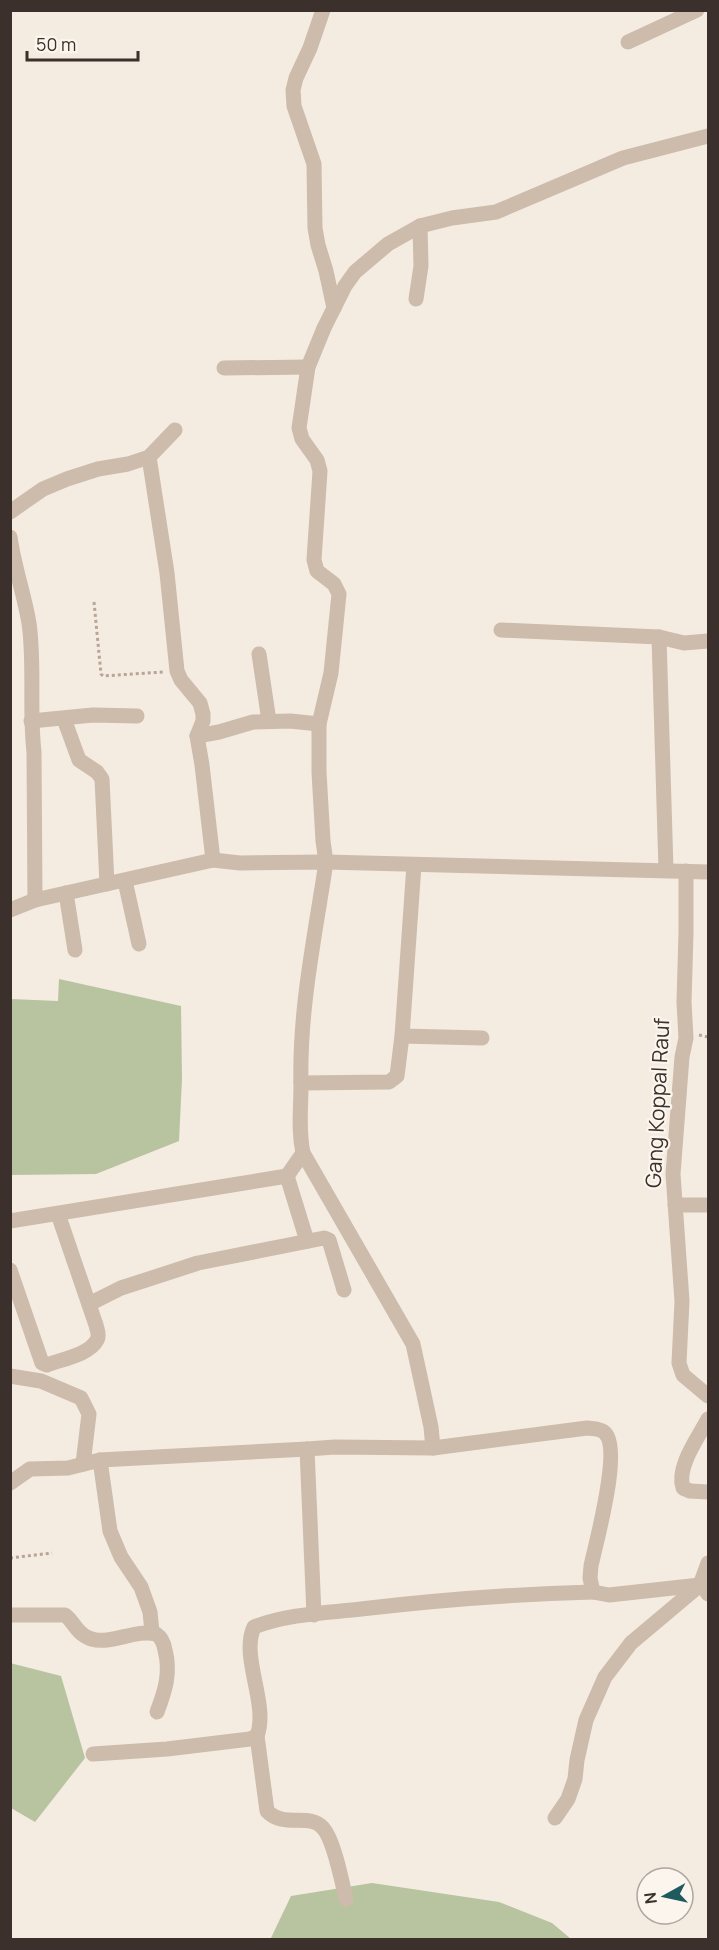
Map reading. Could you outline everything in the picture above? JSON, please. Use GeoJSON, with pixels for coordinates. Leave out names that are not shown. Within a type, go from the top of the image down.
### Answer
{"type":"FeatureCollection","features":[{"type":"Feature","properties":{"kind":"street"},"geometry":{"type":"LineString","coordinates":[[323,10],[307,56],[296,78],[293,98],[300,127],[314,164],[315,228],[334,308]]}},
{"type":"Feature","properties":{"kind":"street"},"geometry":{"type":"LineString","coordinates":[[628,42],[697,10]]}},
{"type":"Feature","properties":{"kind":"street"},"geometry":{"type":"LineString","coordinates":[[432,1448],[431,1427],[413,1344],[303,1153],[300,1138],[301,1043],[305,994],[326,862],[319,772],[319,724],[331,673],[339,594],[334,584],[317,571],[314,560],[320,471],[316,460],[302,439],[299,428],[308,367],[345,286],[355,272],[388,244],[420,226],[452,218],[496,212],[623,158],[708,135]]}},
{"type":"Feature","properties":{"kind":"street"},"geometry":{"type":"LineString","coordinates":[[416,300],[422,266],[420,226]]}},
{"type":"Feature","properties":{"kind":"street"},"geometry":{"type":"LineString","coordinates":[[224,368],[308,367]]}},
{"type":"Feature","properties":{"kind":"street"},"geometry":{"type":"LineString","coordinates":[[10,512],[43,489],[67,479],[149,457],[175,430]]}},
{"type":"Feature","properties":{"kind":"street"},"geometry":{"type":"LineString","coordinates":[[149,457],[166,573],[177,671],[181,680],[200,703],[203,714],[203,721],[196,736],[202,765],[213,860]]}},
{"type":"Feature","properties":{"kind":"street"},"geometry":{"type":"LineString","coordinates":[[10,537],[28,622],[33,681],[35,900]]}},
{"type":"Feature","properties":{"kind":"street"},"geometry":{"type":"LineString","coordinates":[[501,630],[659,637],[684,643],[708,641]]}},
{"type":"Feature","properties":{"kind":"street"},"geometry":{"type":"LineString","coordinates":[[659,637],[666,870]]}},
{"type":"Feature","properties":{"kind":"street"},"geometry":{"type":"LineString","coordinates":[[259,654],[269,721]]}},
{"type":"Feature","properties":{"kind":"street"},"geometry":{"type":"LineString","coordinates":[[32,721],[93,716],[137,716]]}},
{"type":"Feature","properties":{"kind":"street"},"geometry":{"type":"LineString","coordinates":[[63,719],[79,760],[97,772],[102,779],[107,884]]}},
{"type":"Feature","properties":{"kind":"street"},"geometry":{"type":"LineString","coordinates":[[196,736],[253,722],[319,724]]}},
{"type":"Feature","properties":{"kind":"street"},"geometry":{"type":"LineString","coordinates":[[10,910],[35,900],[213,860],[708,872]]}},
{"type":"Feature","properties":{"kind":"street"},"geometry":{"type":"LineString","coordinates":[[301,1083],[364,1083],[393,1080],[397,1076],[414,866]]}},
{"type":"Feature","properties":{"kind":"street","name":"Gang Koppal Rauf"},"geometry":{"type":"LineString","coordinates":[[686,871],[684,1002],[686,1038],[682,1057],[674,1155],[682,1301],[680,1363],[683,1375],[708,1396]]}},
{"type":"Feature","properties":{"kind":"street"},"geometry":{"type":"LineString","coordinates":[[125,881],[139,944]]}},
{"type":"Feature","properties":{"kind":"street"},"geometry":{"type":"LineString","coordinates":[[66,894],[75,950]]}},
{"type":"Feature","properties":{"kind":"street"},"geometry":{"type":"LineString","coordinates":[[402,1036],[482,1038]]}},
{"type":"Feature","properties":{"kind":"street"},"geometry":{"type":"LineString","coordinates":[[10,1221],[287,1176],[303,1153]]}},
{"type":"Feature","properties":{"kind":"street"},"geometry":{"type":"LineString","coordinates":[[287,1176],[307,1241]]}},
{"type":"Feature","properties":{"kind":"street"},"geometry":{"type":"LineString","coordinates":[[675,1205],[708,1205]]}},
{"type":"Feature","properties":{"kind":"street"},"geometry":{"type":"LineString","coordinates":[[10,1270],[40,1361],[44,1365],[85,1351],[97,1340],[96,1325],[58,1214]]}},
{"type":"Feature","properties":{"kind":"street"},"geometry":{"type":"LineString","coordinates":[[89,1304],[121,1288],[198,1263],[324,1238],[329,1240],[344,1290]]}},
{"type":"Feature","properties":{"kind":"street"},"geometry":{"type":"LineString","coordinates":[[10,1376],[41,1381],[81,1398],[89,1414],[82,1464]]}},
{"type":"Feature","properties":{"kind":"street"},"geometry":{"type":"LineString","coordinates":[[708,1419],[685,1462],[680,1478],[686,1491],[708,1492]]}},
{"type":"Feature","properties":{"kind":"street"},"geometry":{"type":"LineString","coordinates":[[10,1483],[30,1469],[68,1468],[100,1461],[335,1447],[432,1448],[587,1428],[598,1429],[605,1433],[609,1441],[611,1471],[591,1566],[590,1578],[593,1592]]}},
{"type":"Feature","properties":{"kind":"street"},"geometry":{"type":"LineString","coordinates":[[307,1449],[314,1615]]}},
{"type":"Feature","properties":{"kind":"street"},"geometry":{"type":"LineString","coordinates":[[100,1461],[110,1531],[121,1557],[141,1587],[150,1612],[152,1632]]}},
{"type":"Feature","properties":{"kind":"street"},"geometry":{"type":"LineString","coordinates":[[555,1818],[568,1799],[575,1779],[586,1720],[605,1677],[631,1643],[704,1589],[708,1563]]}},
{"type":"Feature","properties":{"kind":"street"},"geometry":{"type":"LineString","coordinates":[[346,1899],[331,1843],[324,1829],[311,1821],[279,1820],[267,1811],[257,1736],[259,1708],[250,1646],[250,1635],[254,1627],[284,1618],[422,1602],[557,1593],[593,1592],[609,1595],[704,1589]]}},
{"type":"Feature","properties":{"kind":"street"},"geometry":{"type":"LineString","coordinates":[[10,1615],[65,1615],[70,1618],[81,1634],[94,1640],[152,1632],[160,1636],[169,1667],[168,1681],[157,1712]]}},
{"type":"Feature","properties":{"kind":"street"},"geometry":{"type":"LineString","coordinates":[[93,1754],[167,1749],[250,1739],[257,1736]]}},
{"type":"Feature","properties":{"kind":"path"},"geometry":{"type":"LineString","coordinates":[[94,602],[100,672],[103,676],[177,671]]}},
{"type":"Feature","properties":{"kind":"path"},"geometry":{"type":"LineString","coordinates":[[10,1558],[52,1553]]}},
{"type":"Feature","properties":{"kind":"green space"},"geometry":{"type":"Polygon","coordinates":[[[59,979],[181,1006],[182,1079],[179,1141],[96,1174],[11,1175],[11,999],[58,1001],[59,979]]]}},
{"type":"Feature","properties":{"kind":"green space"},"geometry":{"type":"Polygon","coordinates":[[[10,1663],[61,1676],[85,1758],[35,1822],[11,1808],[10,1663]]]}},
{"type":"Feature","properties":{"kind":"green space"},"geometry":{"type":"Polygon","coordinates":[[[372,1883],[499,1902],[552,1923],[571,1939],[270,1940],[291,1896],[372,1883]]]}}]}
